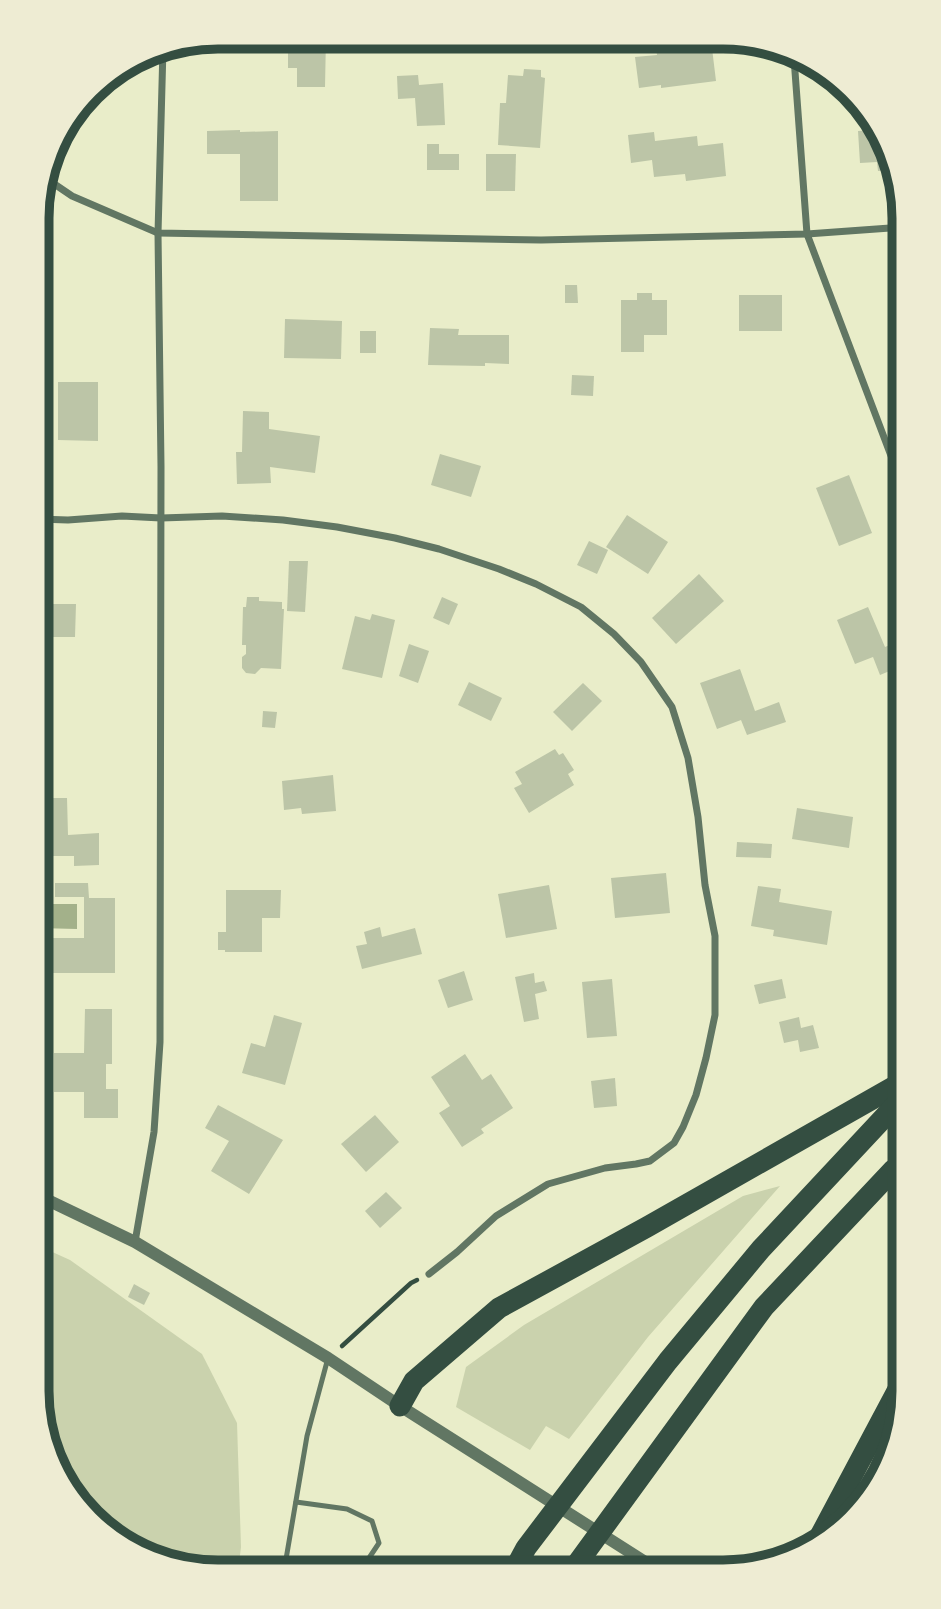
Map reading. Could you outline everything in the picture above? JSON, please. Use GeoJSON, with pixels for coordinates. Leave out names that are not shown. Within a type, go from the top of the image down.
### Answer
{"type":"FeatureCollection","features":[{"type":"Feature","properties":{"kind":"highway"},"geometry":{"type":"LineString","coordinates":[[400,1406],[414,1381],[499,1308],[892,1088]]}},
{"type":"Feature","properties":{"kind":"highway"},"geometry":{"type":"LineString","coordinates":[[520,1560],[668,1361],[761,1249],[892,1109]]}},
{"type":"Feature","properties":{"kind":"highway"},"geometry":{"type":"LineString","coordinates":[[579,1560],[764,1307],[892,1171]]}},
{"type":"Feature","properties":{"kind":"highway"},"geometry":{"type":"LineString","coordinates":[[825,1526],[892,1400]]}},
{"type":"Feature","properties":{"kind":"street"},"geometry":{"type":"LineString","coordinates":[[135,1242],[154,1132],[160,1042],[161,518],[158,233],[163,58]]}},
{"type":"Feature","properties":{"kind":"street"},"geometry":{"type":"LineString","coordinates":[[795,65],[807,234],[892,458]]}},
{"type":"Feature","properties":{"kind":"street"},"geometry":{"type":"LineString","coordinates":[[53,183],[72,196],[158,233],[541,240],[807,234],[892,228]]}},
{"type":"Feature","properties":{"kind":"street"},"geometry":{"type":"LineString","coordinates":[[49,519],[222,516],[283,520],[337,527],[439,549],[524,579],[581,607],[614,634],[641,662],[672,708],[688,758],[705,885],[715,936],[715,1015],[696,1095],[674,1143],[650,1160],[605,1168],[548,1184],[496,1216],[429,1274]]}},
{"type":"Feature","properties":{"kind":"street"},"geometry":{"type":"LineString","coordinates":[[49,1201],[135,1242],[328,1358],[642,1560]]}},
{"type":"Feature","properties":{"kind":"lane"},"geometry":{"type":"LineString","coordinates":[[292,1560],[287,1559],[307,1436],[328,1358]]}},
{"type":"Feature","properties":{"kind":"lane"},"geometry":{"type":"LineString","coordinates":[[296,1502],[347,1509],[372,1521],[379,1543],[368,1560]]}},
{"type":"Feature","properties":{"kind":"path"},"geometry":{"type":"LineString","coordinates":[[328,1358],[411,1283],[429,1274]]}},
{"type":"Feature","properties":{"kind":"shaded area"},"geometry":{"type":"Polygon","coordinates":[[[49,904],[77,904],[77,929],[49,928],[49,904]]]}},
{"type":"Feature","properties":{"kind":"shaded area"},"geometry":{"type":"Polygon","coordinates":[[[780,1186],[648,1337],[569,1439],[546,1426],[530,1450],[456,1407],[466,1367],[524,1325],[743,1196],[780,1186]]]}},
{"type":"Feature","properties":{"kind":"shaded area"},"geometry":{"type":"Polygon","coordinates":[[[49,1250],[70,1260],[202,1354],[237,1423],[239,1560],[218,1560],[196,1559],[153,1547],[133,1537],[98,1511],[72,1476],[58,1446],[49,1402],[49,1250]]]}},
{"type":"Feature","properties":{"kind":"building"},"geometry":{"type":"Polygon","coordinates":[[[288,49],[326,49],[325,87],[297,87],[297,68],[288,68],[288,49]]]}},
{"type":"Feature","properties":{"kind":"building"},"geometry":{"type":"Polygon","coordinates":[[[656,49],[712,49],[716,81],[639,88],[635,57],[657,55],[656,49]]]}},
{"type":"Feature","properties":{"kind":"building"},"geometry":{"type":"Polygon","coordinates":[[[524,69],[541,70],[541,77],[545,78],[540,148],[498,145],[500,103],[506,103],[508,75],[523,76],[524,69]]]}},
{"type":"Feature","properties":{"kind":"building"},"geometry":{"type":"Polygon","coordinates":[[[418,75],[419,85],[443,83],[445,125],[417,126],[415,98],[398,99],[397,76],[418,75]]]}},
{"type":"Feature","properties":{"kind":"building"},"geometry":{"type":"Polygon","coordinates":[[[867,130],[885,170],[878,171],[877,162],[860,163],[858,131],[867,130]]]}},
{"type":"Feature","properties":{"kind":"building"},"geometry":{"type":"Polygon","coordinates":[[[207,131],[278,131],[278,201],[240,201],[240,154],[207,154],[207,131]]]}},
{"type":"Feature","properties":{"kind":"building"},"geometry":{"type":"Polygon","coordinates":[[[654,132],[655,141],[697,136],[698,146],[723,143],[726,176],[686,181],[685,174],[654,177],[652,160],[631,163],[628,135],[654,132]]]}},
{"type":"Feature","properties":{"kind":"building"},"geometry":{"type":"Polygon","coordinates":[[[427,144],[439,144],[439,154],[459,154],[459,170],[427,170],[427,144]]]}},
{"type":"Feature","properties":{"kind":"building"},"geometry":{"type":"Polygon","coordinates":[[[486,154],[516,154],[515,191],[486,191],[486,154]]]}},
{"type":"Feature","properties":{"kind":"building"},"geometry":{"type":"Polygon","coordinates":[[[565,285],[577,285],[578,303],[565,303],[565,285]]]}},
{"type":"Feature","properties":{"kind":"building"},"geometry":{"type":"Polygon","coordinates":[[[637,293],[652,293],[652,300],[667,300],[667,335],[644,335],[644,352],[621,352],[621,300],[637,300],[637,293]]]}},
{"type":"Feature","properties":{"kind":"building"},"geometry":{"type":"Polygon","coordinates":[[[739,295],[782,295],[782,331],[739,331],[739,295]]]}},
{"type":"Feature","properties":{"kind":"building"},"geometry":{"type":"Polygon","coordinates":[[[285,319],[342,321],[341,359],[284,358],[285,319]]]}},
{"type":"Feature","properties":{"kind":"building"},"geometry":{"type":"Polygon","coordinates":[[[430,328],[459,329],[458,335],[509,335],[509,364],[428,365],[430,328]]]}},
{"type":"Feature","properties":{"kind":"building"},"geometry":{"type":"Polygon","coordinates":[[[360,331],[376,331],[376,353],[360,353],[360,331]]]}},
{"type":"Feature","properties":{"kind":"building"},"geometry":{"type":"Polygon","coordinates":[[[572,375],[594,376],[593,396],[571,395],[572,375]]]}},
{"type":"Feature","properties":{"kind":"building"},"geometry":{"type":"Polygon","coordinates":[[[58,382],[98,382],[98,441],[58,440],[58,382]]]}},
{"type":"Feature","properties":{"kind":"building"},"geometry":{"type":"Polygon","coordinates":[[[243,411],[269,412],[269,429],[320,436],[315,473],[270,467],[271,483],[237,484],[236,452],[242,452],[243,411]]]}},
{"type":"Feature","properties":{"kind":"building"},"geometry":{"type":"Polygon","coordinates":[[[440,454],[481,466],[471,497],[431,485],[440,454]]]}},
{"type":"Feature","properties":{"kind":"building"},"geometry":{"type":"Polygon","coordinates":[[[849,475],[872,533],[839,546],[816,488],[849,475]]]}},
{"type":"Feature","properties":{"kind":"building"},"geometry":{"type":"Polygon","coordinates":[[[627,515],[668,542],[648,574],[606,547],[627,515]]]}},
{"type":"Feature","properties":{"kind":"building"},"geometry":{"type":"Polygon","coordinates":[[[589,541],[608,550],[597,574],[577,565],[589,541]]]}},
{"type":"Feature","properties":{"kind":"building"},"geometry":{"type":"Polygon","coordinates":[[[289,561],[308,561],[305,612],[287,611],[289,561]]]}},
{"type":"Feature","properties":{"kind":"building"},"geometry":{"type":"Polygon","coordinates":[[[699,574],[724,601],[676,644],[652,618],[699,574]]]}},
{"type":"Feature","properties":{"kind":"building"},"geometry":{"type":"Polygon","coordinates":[[[247,597],[259,597],[259,601],[282,602],[284,609],[281,669],[261,668],[255,674],[246,673],[242,668],[242,657],[246,654],[246,645],[242,645],[243,607],[246,607],[247,597]]]}},
{"type":"Feature","properties":{"kind":"building"},"geometry":{"type":"Polygon","coordinates":[[[442,597],[458,604],[449,625],[433,618],[442,597]]]}},
{"type":"Feature","properties":{"kind":"building"},"geometry":{"type":"Polygon","coordinates":[[[49,604],[76,604],[75,637],[49,637],[49,604]]]}},
{"type":"Feature","properties":{"kind":"building"},"geometry":{"type":"Polygon","coordinates":[[[868,607],[885,647],[892,644],[892,670],[880,675],[873,657],[855,664],[837,620],[868,607]]]}},
{"type":"Feature","properties":{"kind":"building"},"geometry":{"type":"Polygon","coordinates":[[[372,614],[395,620],[382,678],[342,669],[355,616],[370,620],[372,614]]]}},
{"type":"Feature","properties":{"kind":"building"},"geometry":{"type":"Polygon","coordinates":[[[409,644],[429,651],[418,683],[399,676],[409,644]]]}},
{"type":"Feature","properties":{"kind":"building"},"geometry":{"type":"Polygon","coordinates":[[[740,669],[755,711],[779,702],[786,722],[747,735],[741,720],[717,729],[700,683],[740,669]]]}},
{"type":"Feature","properties":{"kind":"building"},"geometry":{"type":"Polygon","coordinates":[[[469,682],[502,698],[491,721],[458,705],[469,682]]]}},
{"type":"Feature","properties":{"kind":"building"},"geometry":{"type":"Polygon","coordinates":[[[583,683],[602,701],[572,731],[553,712],[583,683]]]}},
{"type":"Feature","properties":{"kind":"building"},"geometry":{"type":"Polygon","coordinates":[[[263,711],[277,712],[275,728],[262,727],[263,711]]]}},
{"type":"Feature","properties":{"kind":"building"},"geometry":{"type":"Polygon","coordinates":[[[555,749],[559,755],[563,753],[574,770],[568,774],[574,785],[529,813],[514,788],[522,784],[515,772],[555,749]]]}},
{"type":"Feature","properties":{"kind":"building"},"geometry":{"type":"Polygon","coordinates":[[[333,775],[336,811],[302,814],[301,808],[284,810],[282,781],[333,775]]]}},
{"type":"Feature","properties":{"kind":"building"},"geometry":{"type":"Polygon","coordinates":[[[49,798],[67,798],[68,835],[99,833],[99,865],[74,866],[74,856],[49,856],[49,798]]]}},
{"type":"Feature","properties":{"kind":"building"},"geometry":{"type":"Polygon","coordinates":[[[797,808],[853,817],[849,848],[792,839],[797,808]]]}},
{"type":"Feature","properties":{"kind":"building"},"geometry":{"type":"Polygon","coordinates":[[[737,842],[772,844],[771,858],[736,857],[737,842]]]}},
{"type":"Feature","properties":{"kind":"building"},"geometry":{"type":"Polygon","coordinates":[[[666,873],[670,913],[615,918],[611,878],[666,873]]]}},
{"type":"Feature","properties":{"kind":"building"},"geometry":{"type":"Polygon","coordinates":[[[55,883],[88,883],[89,898],[115,898],[115,973],[49,973],[49,938],[84,938],[84,897],[55,897],[55,883]]]}},
{"type":"Feature","properties":{"kind":"building"},"geometry":{"type":"Polygon","coordinates":[[[549,885],[557,929],[506,938],[498,894],[549,885]]]}},
{"type":"Feature","properties":{"kind":"building"},"geometry":{"type":"Polygon","coordinates":[[[758,886],[781,889],[779,902],[832,911],[827,945],[773,936],[774,930],[751,926],[758,886]]]}},
{"type":"Feature","properties":{"kind":"building"},"geometry":{"type":"Polygon","coordinates":[[[226,890],[281,890],[280,918],[262,918],[262,952],[218,950],[218,932],[226,932],[226,890]]]}},
{"type":"Feature","properties":{"kind":"building"},"geometry":{"type":"Polygon","coordinates":[[[380,927],[382,937],[415,928],[422,954],[362,969],[356,946],[367,944],[364,932],[380,927]]]}},
{"type":"Feature","properties":{"kind":"building"},"geometry":{"type":"Polygon","coordinates":[[[464,971],[473,1000],[448,1008],[438,980],[464,971]]]}},
{"type":"Feature","properties":{"kind":"building"},"geometry":{"type":"Polygon","coordinates":[[[534,973],[535,983],[544,981],[547,991],[535,994],[539,1019],[524,1022],[515,977],[534,973]]]}},
{"type":"Feature","properties":{"kind":"building"},"geometry":{"type":"Polygon","coordinates":[[[612,979],[617,1036],[587,1038],[582,982],[612,979]]]}},
{"type":"Feature","properties":{"kind":"building"},"geometry":{"type":"Polygon","coordinates":[[[782,979],[786,998],[759,1004],[754,985],[782,979]]]}},
{"type":"Feature","properties":{"kind":"building"},"geometry":{"type":"Polygon","coordinates":[[[85,1009],[112,1009],[112,1064],[106,1064],[106,1089],[118,1089],[118,1118],[84,1118],[84,1092],[54,1092],[54,1053],[84,1053],[85,1009]]]}},
{"type":"Feature","properties":{"kind":"building"},"geometry":{"type":"Polygon","coordinates":[[[274,1015],[302,1023],[285,1085],[242,1073],[251,1043],[265,1047],[274,1015]]]}},
{"type":"Feature","properties":{"kind":"building"},"geometry":{"type":"Polygon","coordinates":[[[799,1017],[801,1028],[813,1025],[819,1048],[800,1052],[798,1040],[784,1043],[779,1022],[799,1017]]]}},
{"type":"Feature","properties":{"kind":"building"},"geometry":{"type":"Polygon","coordinates":[[[465,1054],[482,1080],[491,1074],[513,1108],[481,1129],[484,1133],[462,1147],[439,1113],[450,1106],[431,1077],[465,1054]]]}},
{"type":"Feature","properties":{"kind":"building"},"geometry":{"type":"Polygon","coordinates":[[[615,1078],[617,1106],[594,1108],[591,1081],[615,1078]]]}},
{"type":"Feature","properties":{"kind":"building"},"geometry":{"type":"Polygon","coordinates":[[[218,1105],[283,1140],[249,1194],[211,1171],[229,1141],[205,1128],[218,1105]]]}},
{"type":"Feature","properties":{"kind":"building"},"geometry":{"type":"Polygon","coordinates":[[[375,1115],[399,1142],[366,1172],[341,1144],[375,1115]]]}},
{"type":"Feature","properties":{"kind":"building"},"geometry":{"type":"Polygon","coordinates":[[[386,1192],[402,1208],[380,1228],[365,1211],[386,1192]]]}},
{"type":"Feature","properties":{"kind":"building"},"geometry":{"type":"Polygon","coordinates":[[[134,1284],[150,1293],[144,1305],[128,1297],[134,1284]]]}}]}
